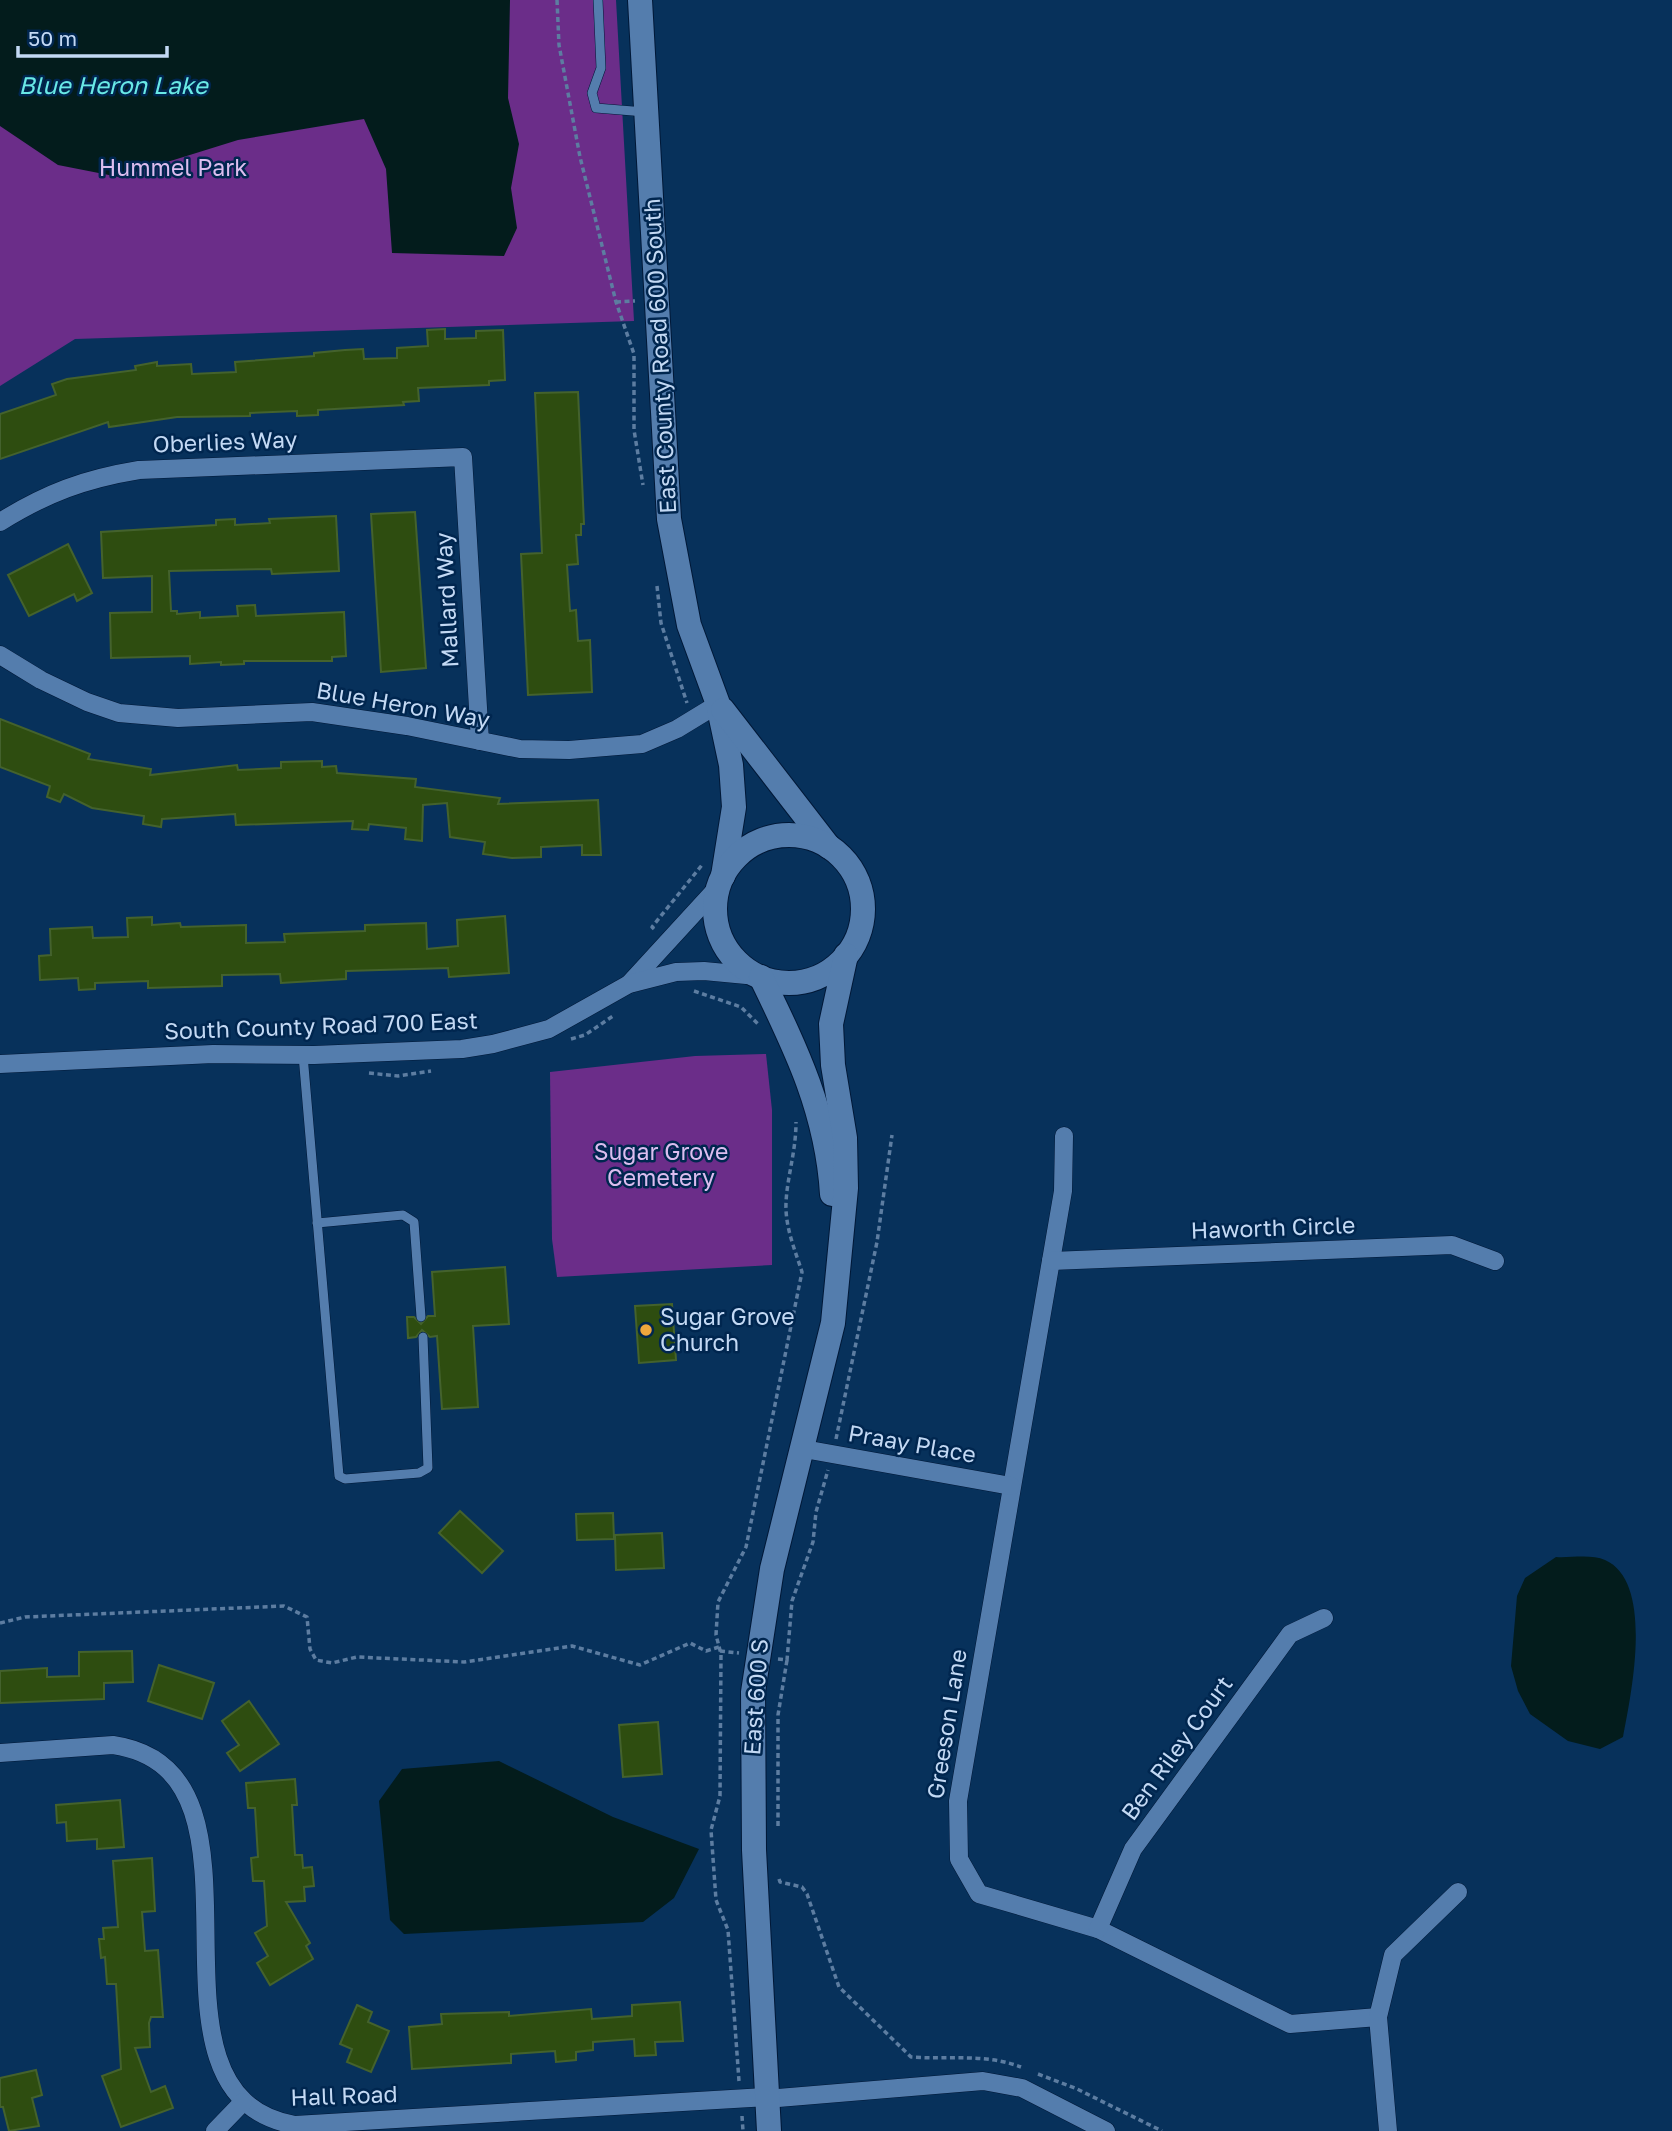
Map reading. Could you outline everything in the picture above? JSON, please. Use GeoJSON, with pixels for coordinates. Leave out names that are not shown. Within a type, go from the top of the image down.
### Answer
{"type":"FeatureCollection","features":[{"type":"Feature","properties":{"kind":"street","name":"East County Road 600 South"},"geometry":{"type":"LineString","coordinates":[[640,0],[668,519],[690,625],[718,704],[734,788],[733,821],[715,875]]}},
{"type":"Feature","properties":{"kind":"street","name":"Oberlies Way"},"geometry":{"type":"LineString","coordinates":[[0,523],[41,497],[94,478],[139,470],[463,457]]}},
{"type":"Feature","properties":{"kind":"street","name":"Mallard Way"},"geometry":{"type":"LineString","coordinates":[[463,457],[480,741]]}},
{"type":"Feature","properties":{"kind":"street","name":"Blue Heron Way"},"geometry":{"type":"LineString","coordinates":[[0,655],[75,697],[119,713],[178,718],[312,712],[520,749],[642,744],[718,704]]}},
{"type":"Feature","properties":{"kind":"street","name":"East County Road 600 South"},"geometry":{"type":"LineString","coordinates":[[718,704],[829,847]]}},
{"type":"Feature","properties":{"kind":"street"},"geometry":{"type":"LineString","coordinates":[[837,1271],[846,1188],[845,1138],[833,1065],[831,1024],[846,955],[859,930],[862,903],[854,876],[829,847],[794,835],[769,838],[747,848],[715,875],[715,912],[720,936],[735,959],[759,976],[785,983],[812,979],[836,965],[846,955]]}},
{"type":"Feature","properties":{"kind":"street","name":"South County Road 700 East"},"geometry":{"type":"LineString","coordinates":[[629,984],[664,945],[715,875]]}},
{"type":"Feature","properties":{"kind":"street","name":"South County Road 700 East"},"geometry":{"type":"LineString","coordinates":[[0,1064],[214,1054],[303,1055],[462,1049],[549,1029],[629,984],[680,972],[759,976]]}},
{"type":"Feature","properties":{"kind":"street"},"geometry":{"type":"LineString","coordinates":[[759,976],[799,1054],[816,1100],[832,1183],[837,1271]]}},
{"type":"Feature","properties":{"kind":"street","name":"Greeson Lane"},"geometry":{"type":"LineString","coordinates":[[1064,1136],[1063,1191],[958,1801],[959,1859],[979,1894],[1098,1929],[1290,2024],[1378,2018]]}},
{"type":"Feature","properties":{"kind":"street","name":"Haworth Circle"},"geometry":{"type":"LineString","coordinates":[[1051,1261],[1452,1245],[1495,1261]]}},
{"type":"Feature","properties":{"kind":"street","name":"East 600 S"},"geometry":{"type":"LineString","coordinates":[[769,2131],[753,1837],[753,1692],[770,1581],[833,1323],[837,1271]]}},
{"type":"Feature","properties":{"kind":"street","name":"Praay Place"},"geometry":{"type":"LineString","coordinates":[[804,1449],[1011,1486]]}},
{"type":"Feature","properties":{"kind":"street","name":"Ben Riley Court"},"geometry":{"type":"LineString","coordinates":[[1098,1929],[1133,1849],[1290,1634],[1324,1618]]}},
{"type":"Feature","properties":{"kind":"street","name":"Hall Road"},"geometry":{"type":"LineString","coordinates":[[0,1753],[113,1745],[129,1747],[159,1761],[184,1787],[199,1832],[213,2048],[231,2085],[243,2102],[277,2122],[295,2125],[766,2098],[983,2081],[1022,2088],[1106,2131]]}},
{"type":"Feature","properties":{"kind":"street"},"geometry":{"type":"LineString","coordinates":[[1388,2131],[1378,2018],[1393,1955],[1458,1892]]}},
{"type":"Feature","properties":{"kind":"street"},"geometry":{"type":"LineString","coordinates":[[215,2131],[243,2102]]}},
{"type":"Feature","properties":{"kind":"lane"},"geometry":{"type":"LineString","coordinates":[[598,0],[601,68],[592,93],[596,108],[646,112]]}},
{"type":"Feature","properties":{"kind":"lane"},"geometry":{"type":"LineString","coordinates":[[303,1055],[339,1476],[345,1479],[419,1474],[428,1468],[423,1337]]}},
{"type":"Feature","properties":{"kind":"lane"},"geometry":{"type":"LineString","coordinates":[[317,1223],[403,1215],[410,1218],[414,1222],[421,1317]]}},
{"type":"Feature","properties":{"kind":"path"},"geometry":{"type":"LineString","coordinates":[[557,0],[559,45],[580,157],[616,302],[634,354],[634,430],[645,495]]}},
{"type":"Feature","properties":{"kind":"path"},"geometry":{"type":"LineString","coordinates":[[656,573],[661,624],[680,689],[693,719]]}},
{"type":"Feature","properties":{"kind":"path"},"geometry":{"type":"LineString","coordinates":[[664,945],[652,927],[715,875]]}},
{"type":"Feature","properties":{"kind":"path"},"geometry":{"type":"LineString","coordinates":[[680,972],[694,991],[741,1007],[759,1026]]}},
{"type":"Feature","properties":{"kind":"path"},"geometry":{"type":"LineString","coordinates":[[743,2131],[728,1930],[716,1900],[711,1830],[720,1796],[719,1647],[716,1636],[718,1602],[746,1547],[802,1272],[790,1233],[786,1203],[796,1152],[796,1116]]}},
{"type":"Feature","properties":{"kind":"path"},"geometry":{"type":"LineString","coordinates":[[0,1623],[25,1616],[284,1606],[307,1617],[310,1648],[316,1660],[332,1663],[357,1657],[464,1662],[572,1646],[640,1665],[690,1643],[706,1651],[719,1647]]}},
{"type":"Feature","properties":{"kind":"path"},"geometry":{"type":"LineString","coordinates":[[778,1826],[778,1715],[787,1661]]}},
{"type":"Feature","properties":{"kind":"path"},"geometry":{"type":"LineString","coordinates":[[779,1872],[780,1882],[802,1887],[807,1894],[839,1987],[911,2057],[962,2056],[995,2059],[1024,2068]]}},
{"type":"Feature","properties":{"kind":"path"},"geometry":{"type":"LineString","coordinates":[[1037,2073],[1075,2088],[1162,2131]]}},
{"type":"Feature","properties":{"kind":"green space","name":"Hummel Park"},"geometry":{"type":"Polygon","coordinates":[[[0,0],[616,0],[634,321],[75,339],[0,386],[0,0]]]}},
{"type":"Feature","properties":{"kind":"green space","name":"Sugar Grove Cemetery"},"geometry":{"type":"Polygon","coordinates":[[[766,1054],[772,1110],[772,1265],[557,1277],[552,1239],[550,1072],[695,1056],[766,1054]]]}},
{"type":"Feature","properties":{"kind":"water","name":"Blue Heron Lake"},"geometry":{"type":"Polygon","coordinates":[[[0,0],[510,0],[508,98],[519,144],[511,188],[517,228],[504,256],[392,253],[386,169],[364,119],[238,140],[119,177],[58,165],[0,126],[0,0]]]}},
{"type":"Feature","properties":{"kind":"water"},"geometry":{"type":"Polygon","coordinates":[[[1556,1557],[1605,1560],[1620,1572],[1630,1591],[1635,1615],[1636,1641],[1627,1718],[1623,1737],[1600,1749],[1568,1741],[1530,1714],[1518,1691],[1511,1666],[1517,1596],[1525,1578],[1556,1557]]]}},
{"type":"Feature","properties":{"kind":"water"},"geometry":{"type":"Polygon","coordinates":[[[499,1761],[613,1817],[699,1849],[674,1898],[643,1922],[404,1934],[390,1920],[379,1801],[402,1769],[499,1761]]]}},
{"type":"Feature","properties":{"kind":"building"},"geometry":{"type":"Polygon","coordinates":[[[445,329],[445,339],[476,338],[476,331],[503,330],[505,380],[489,381],[489,385],[418,388],[419,401],[403,402],[404,405],[318,410],[318,415],[297,416],[297,411],[250,413],[250,416],[177,417],[109,427],[108,422],[0,459],[0,414],[56,395],[52,384],[67,379],[136,370],[135,366],[157,362],[157,366],[191,364],[192,374],[236,372],[235,362],[314,356],[314,353],[345,350],[363,349],[364,359],[397,358],[397,348],[428,346],[427,330],[445,329]]]}},
{"type":"Feature","properties":{"kind":"building"},"geometry":{"type":"Polygon","coordinates":[[[578,392],[584,524],[581,524],[581,535],[576,535],[578,564],[567,565],[570,611],[576,610],[578,641],[590,640],[592,692],[528,695],[521,554],[542,553],[535,393],[578,392]]]}},
{"type":"Feature","properties":{"kind":"building"},"geometry":{"type":"Polygon","coordinates":[[[415,512],[426,668],[381,672],[371,514],[415,512]]]}},
{"type":"Feature","properties":{"kind":"building"},"geometry":{"type":"Polygon","coordinates":[[[336,516],[339,571],[272,574],[271,569],[169,571],[171,611],[177,611],[177,614],[200,612],[200,618],[238,616],[237,606],[255,605],[256,616],[344,612],[346,656],[332,657],[332,661],[244,661],[244,664],[221,665],[221,662],[190,664],[190,656],[111,658],[110,613],[152,612],[152,576],[103,578],[101,532],[216,525],[216,520],[235,519],[235,525],[270,523],[269,519],[336,516]]]}},
{"type":"Feature","properties":{"kind":"building"},"geometry":{"type":"Polygon","coordinates":[[[68,544],[92,593],[77,601],[74,594],[29,616],[8,575],[68,544]]]}},
{"type":"Feature","properties":{"kind":"building"},"geometry":{"type":"Polygon","coordinates":[[[0,719],[90,754],[88,759],[151,769],[150,775],[237,765],[238,770],[281,768],[281,762],[322,761],[322,767],[336,766],[337,773],[416,779],[415,787],[500,798],[498,804],[598,800],[601,855],[582,855],[582,845],[541,847],[541,857],[512,858],[483,854],[485,842],[450,837],[447,803],[423,805],[422,841],[405,839],[406,828],[369,824],[368,830],[352,829],[353,821],[236,825],[235,814],[162,819],[161,827],[143,824],[144,816],[92,808],[64,794],[60,802],[47,797],[50,786],[0,767],[0,719]]]}},
{"type":"Feature","properties":{"kind":"building"},"geometry":{"type":"Polygon","coordinates":[[[505,916],[509,973],[449,977],[448,968],[346,971],[346,979],[281,983],[280,974],[222,975],[222,986],[148,988],[148,981],[95,983],[95,989],[79,990],[78,978],[40,980],[39,956],[51,955],[50,929],[92,927],[93,938],[128,937],[127,918],[152,917],[152,925],[180,923],[181,927],[246,925],[246,943],[285,942],[284,934],[365,931],[365,925],[426,923],[427,949],[458,946],[457,920],[505,916]]]}},
{"type":"Feature","properties":{"kind":"building"},"geometry":{"type":"Polygon","coordinates":[[[505,1267],[509,1324],[473,1326],[478,1407],[442,1409],[437,1336],[430,1337],[422,1330],[416,1337],[408,1338],[407,1317],[414,1317],[421,1324],[428,1316],[435,1316],[432,1272],[505,1267]]]}},
{"type":"Feature","properties":{"kind":"building"},"geometry":{"type":"Polygon","coordinates":[[[672,1304],[676,1360],[639,1363],[635,1306],[672,1304]]]}},
{"type":"Feature","properties":{"kind":"building"},"geometry":{"type":"Polygon","coordinates":[[[460,1511],[503,1551],[482,1573],[439,1533],[460,1511]]]}},
{"type":"Feature","properties":{"kind":"building"},"geometry":{"type":"Polygon","coordinates":[[[613,1513],[614,1539],[577,1540],[576,1514],[613,1513]]]}},
{"type":"Feature","properties":{"kind":"building"},"geometry":{"type":"Polygon","coordinates":[[[662,1533],[664,1568],[616,1570],[615,1535],[662,1533]]]}},
{"type":"Feature","properties":{"kind":"building"},"geometry":{"type":"Polygon","coordinates":[[[132,1651],[133,1682],[104,1683],[104,1699],[0,1703],[0,1671],[47,1668],[47,1677],[79,1676],[79,1652],[132,1651]]]}},
{"type":"Feature","properties":{"kind":"building"},"geometry":{"type":"Polygon","coordinates":[[[159,1665],[214,1683],[202,1719],[148,1701],[159,1665]]]}},
{"type":"Feature","properties":{"kind":"building"},"geometry":{"type":"Polygon","coordinates":[[[249,1701],[279,1744],[240,1771],[227,1753],[239,1745],[222,1721],[249,1701]]]}},
{"type":"Feature","properties":{"kind":"building"},"geometry":{"type":"Polygon","coordinates":[[[658,1722],[662,1774],[623,1777],[619,1725],[658,1722]]]}},
{"type":"Feature","properties":{"kind":"building"},"geometry":{"type":"Polygon","coordinates":[[[295,1779],[297,1805],[292,1805],[295,1855],[302,1855],[303,1868],[312,1867],[314,1886],[304,1887],[305,1901],[286,1902],[310,1943],[306,1946],[313,1959],[270,1985],[257,1963],[268,1956],[255,1933],[267,1926],[264,1881],[253,1881],[251,1858],[258,1857],[255,1808],[248,1808],[246,1783],[295,1779]]]}},
{"type":"Feature","properties":{"kind":"building"},"geometry":{"type":"Polygon","coordinates":[[[120,1800],[124,1847],[97,1849],[97,1839],[67,1841],[66,1822],[57,1823],[56,1805],[120,1800]]]}},
{"type":"Feature","properties":{"kind":"building"},"geometry":{"type":"Polygon","coordinates":[[[152,1858],[155,1911],[142,1912],[145,1951],[158,1950],[163,2017],[151,2017],[150,2047],[135,2048],[151,2092],[165,2086],[173,2108],[121,2127],[102,2076],[121,2069],[116,1984],[107,1984],[105,1957],[101,1958],[99,1939],[104,1939],[103,1928],[118,1927],[113,1861],[152,1858]]]}},
{"type":"Feature","properties":{"kind":"building"},"geometry":{"type":"Polygon","coordinates":[[[680,2002],[683,2041],[655,2042],[656,2055],[635,2056],[634,2039],[593,2042],[593,2050],[576,2052],[576,2060],[556,2062],[555,2051],[511,2054],[511,2063],[412,2069],[409,2027],[442,2024],[441,2014],[509,2012],[509,2016],[591,2009],[592,2019],[632,2016],[632,2005],[680,2002]]]}},
{"type":"Feature","properties":{"kind":"building"},"geometry":{"type":"Polygon","coordinates":[[[357,2005],[372,2012],[368,2022],[389,2031],[371,2072],[347,2062],[352,2049],[340,2044],[357,2005]]]}},
{"type":"Feature","properties":{"kind":"building"},"geometry":{"type":"Polygon","coordinates":[[[36,2070],[42,2095],[32,2098],[39,2126],[9,2131],[3,2107],[0,2107],[0,2078],[36,2070]]]}},
{"type":"Feature","properties":{"kind":"place","name":"Sugar Grove Church"},"geometry":{"type":"Point","coordinates":[646,1330]}}]}
